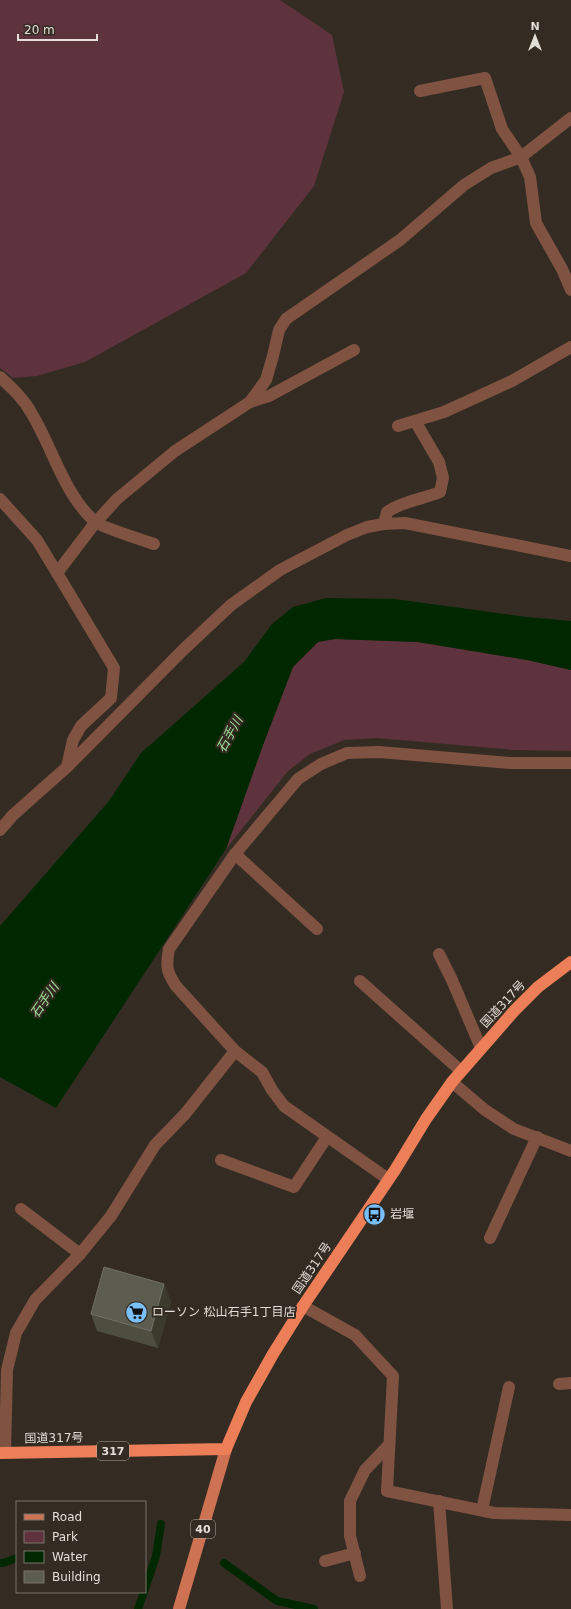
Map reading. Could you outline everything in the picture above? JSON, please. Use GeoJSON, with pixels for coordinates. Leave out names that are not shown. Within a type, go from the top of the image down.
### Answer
{"type":"FeatureCollection","features":[{"type":"Feature","properties":{"kind":"highway","name":"国道317号"},"geometry":{"type":"LineString","coordinates":[[2,1453],[226,1449],[246,1402],[273,1354],[426,1119],[452,1082],[515,1010],[538,987],[571,962]]}},
{"type":"Feature","properties":{"kind":"main road","name":"40"},"geometry":{"type":"LineString","coordinates":[[180,1609],[226,1449]]}},
{"type":"Feature","properties":{"kind":"street"},"geometry":{"type":"LineString","coordinates":[[420,91],[485,78],[502,129],[521,157],[530,177],[536,223],[562,268],[571,290]]}},
{"type":"Feature","properties":{"kind":"street"},"geometry":{"type":"LineString","coordinates":[[250,402],[266,380],[279,330],[286,319],[400,240],[464,185],[492,168],[521,157],[571,118]]}},
{"type":"Feature","properties":{"kind":"street"},"geometry":{"type":"LineString","coordinates":[[398,426],[444,412],[512,381],[571,347]]}},
{"type":"Feature","properties":{"kind":"street"},"geometry":{"type":"LineString","coordinates":[[57,573],[95,522],[117,499],[175,451],[250,402],[269,396],[354,350]]}},
{"type":"Feature","properties":{"kind":"street"},"geometry":{"type":"LineString","coordinates":[[0,377],[15,390],[32,413],[67,484],[77,500],[95,522],[154,544]]}},
{"type":"Feature","properties":{"kind":"street"},"geometry":{"type":"LineString","coordinates":[[384,524],[387,512],[398,505],[440,492],[443,478],[439,462],[415,421]]}},
{"type":"Feature","properties":{"kind":"street"},"geometry":{"type":"LineString","coordinates":[[0,499],[37,540],[114,668],[111,698],[81,726],[73,740],[67,767]]}},
{"type":"Feature","properties":{"kind":"street"},"geometry":{"type":"LineString","coordinates":[[0,830],[13,815],[67,767],[183,650],[231,605],[280,570],[346,535],[366,527],[405,523],[571,556]]}},
{"type":"Feature","properties":{"kind":"street"},"geometry":{"type":"LineString","coordinates":[[388,1179],[284,1106],[272,1090],[262,1072],[235,1051],[176,986],[169,975],[167,965],[169,948],[236,854],[298,779],[321,764],[346,753],[379,752],[510,763],[571,763]]}},
{"type":"Feature","properties":{"kind":"street"},"geometry":{"type":"LineString","coordinates":[[236,854],[317,929]]}},
{"type":"Feature","properties":{"kind":"street"},"geometry":{"type":"LineString","coordinates":[[439,954],[452,980],[481,1048]]}},
{"type":"Feature","properties":{"kind":"street"},"geometry":{"type":"LineString","coordinates":[[360,981],[461,1071]]}},
{"type":"Feature","properties":{"kind":"street"},"geometry":{"type":"LineString","coordinates":[[2,1453],[7,1370],[16,1333],[35,1300],[80,1254],[111,1216],[155,1145],[185,1114],[235,1051]]}},
{"type":"Feature","properties":{"kind":"street"},"geometry":{"type":"LineString","coordinates":[[452,1082],[485,1110],[514,1129],[571,1151]]}},
{"type":"Feature","properties":{"kind":"street"},"geometry":{"type":"LineString","coordinates":[[221,1160],[294,1187],[327,1137]]}},
{"type":"Feature","properties":{"kind":"street"},"geometry":{"type":"LineString","coordinates":[[490,1238],[537,1137]]}},
{"type":"Feature","properties":{"kind":"street"},"geometry":{"type":"LineString","coordinates":[[21,1209],[80,1254]]}},
{"type":"Feature","properties":{"kind":"street"},"geometry":{"type":"LineString","coordinates":[[303,1306],[354,1335],[394,1376],[387,1491],[494,1513],[571,1515]]}},
{"type":"Feature","properties":{"kind":"street"},"geometry":{"type":"LineString","coordinates":[[482,1510],[509,1387]]}},
{"type":"Feature","properties":{"kind":"street"},"geometry":{"type":"LineString","coordinates":[[360,1576],[350,1536],[350,1502],[365,1470],[390,1445]]}},
{"type":"Feature","properties":{"kind":"street"},"geometry":{"type":"LineString","coordinates":[[439,1502],[447,1609]]}},
{"type":"Feature","properties":{"kind":"street"},"geometry":{"type":"LineString","coordinates":[[325,1561],[354,1553]]}},
{"type":"Feature","properties":{"kind":"green space"},"geometry":{"type":"Polygon","coordinates":[[[0,0],[280,0],[332,35],[344,92],[314,186],[246,273],[85,362],[37,376],[13,378],[0,368],[0,0]]]}},
{"type":"Feature","properties":{"kind":"green space"},"geometry":{"type":"Polygon","coordinates":[[[335,639],[418,642],[527,660],[571,670],[571,751],[515,750],[377,738],[344,740],[310,754],[288,771],[226,849],[263,745],[293,667],[318,642],[335,639]]]}},
{"type":"Feature","properties":{"kind":"water","name":"石手川"},"geometry":{"type":"Polygon","coordinates":[[[326,598],[395,599],[527,617],[571,621],[571,670],[527,660],[418,642],[335,639],[318,642],[293,667],[263,745],[226,849],[56,1108],[0,1077],[0,926],[109,801],[141,753],[244,662],[272,624],[293,607],[326,598]]]}},
{"type":"Feature","properties":{"kind":"building"},"geometry":{"type":"Polygon","coordinates":[[[104,1267],[164,1284],[151,1331],[91,1314],[104,1267]]]}},
{"type":"Feature","properties":{"kind":"waterway"},"geometry":{"type":"LineString","coordinates":[[146,1586],[156,1556],[161,1524]]}},
{"type":"Feature","properties":{"kind":"waterway"},"geometry":{"type":"LineString","coordinates":[[0,1563],[16,1558]]}},
{"type":"Feature","properties":{"kind":"waterway"},"geometry":{"type":"LineString","coordinates":[[224,1563],[277,1601],[314,1609]]}},
{"type":"Feature","properties":{"kind":"waterway"},"geometry":{"type":"LineString","coordinates":[[138,1609],[144,1593]]}},
{"type":"Feature","properties":{"kind":"place","name":"岩堰"},"geometry":{"type":"Point","coordinates":[374,1214]}},
{"type":"Feature","properties":{"kind":"place","name":"ローソン 松山石手1丁目店"},"geometry":{"type":"Point","coordinates":[136,1312]}}]}
